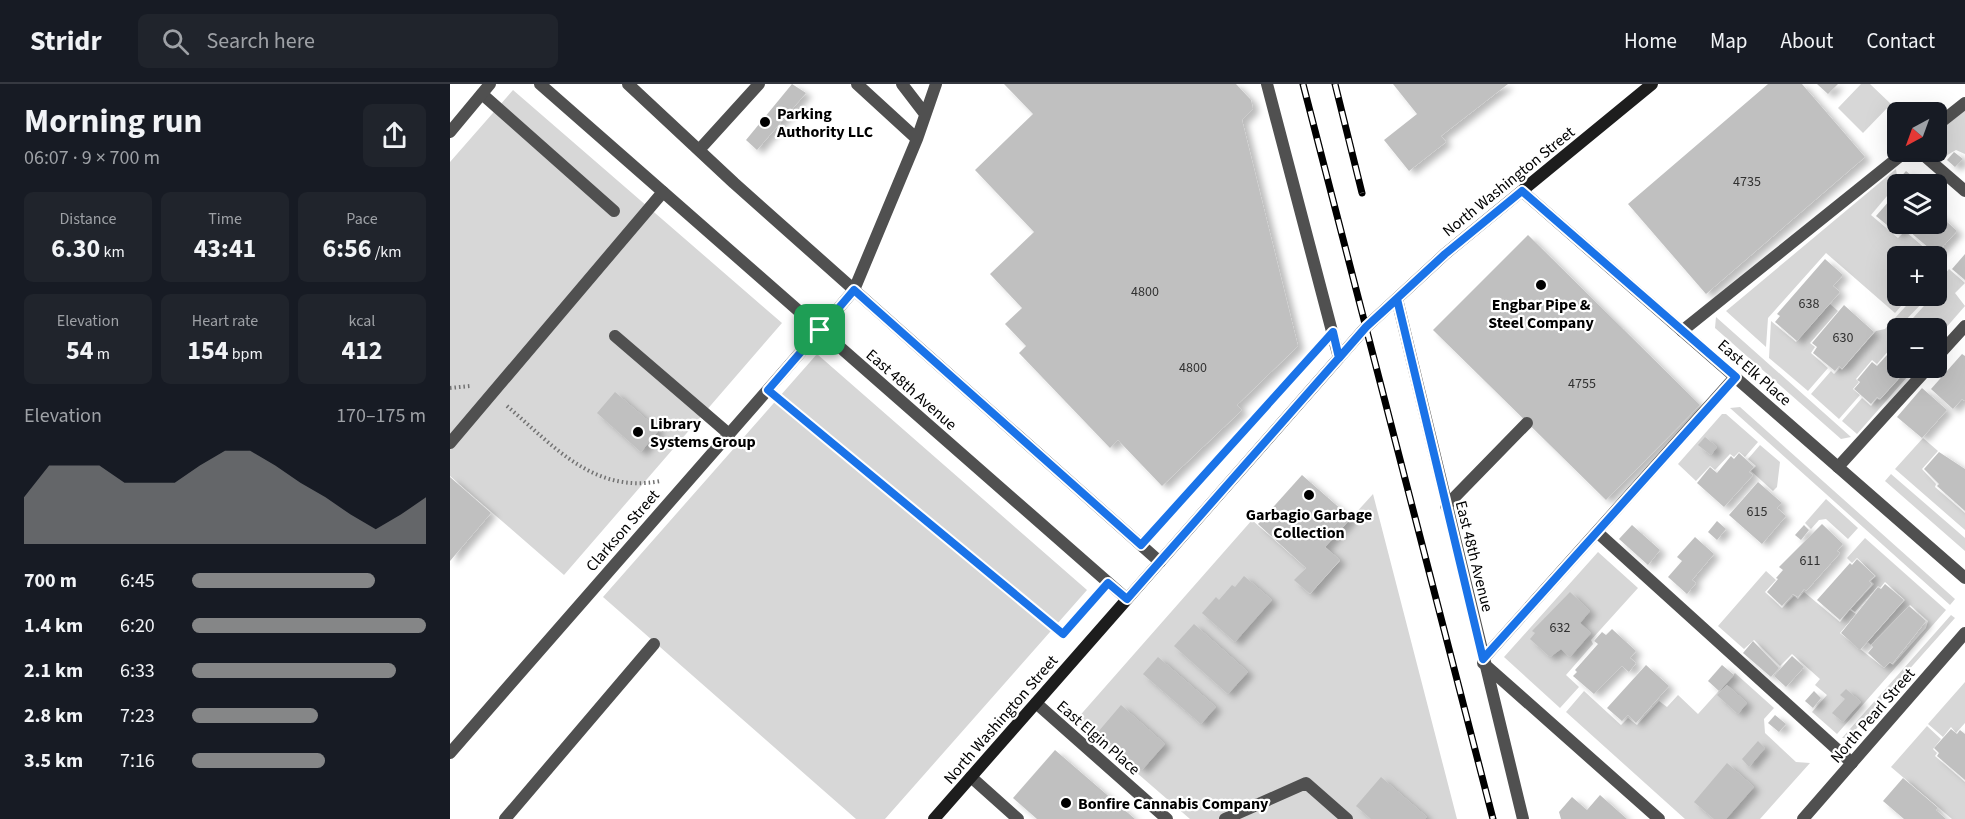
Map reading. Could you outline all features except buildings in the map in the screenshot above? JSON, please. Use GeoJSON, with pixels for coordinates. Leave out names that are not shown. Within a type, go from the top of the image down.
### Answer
{"type":"FeatureCollection","features":[{"type":"Feature","properties":{"kind":"main road","name":"North Washington Street"},"geometry":{"type":"LineString","coordinates":[[934,819],[1366,327],[1445,254],[1652,84]]}},
{"type":"Feature","properties":{"kind":"street"},"geometry":{"type":"LineString","coordinates":[[450,132],[490,84]]}},
{"type":"Feature","properties":{"kind":"street","name":"East 48th Avenue"},"geometry":{"type":"LineString","coordinates":[[540,84],[1127,599]]}},
{"type":"Feature","properties":{"kind":"street"},"geometry":{"type":"LineString","coordinates":[[628,84],[854,290],[1160,562]]}},
{"type":"Feature","properties":{"kind":"street"},"geometry":{"type":"LineString","coordinates":[[857,84],[917,139]]}},
{"type":"Feature","properties":{"kind":"street"},"geometry":{"type":"LineString","coordinates":[[902,84],[926,114]]}},
{"type":"Feature","properties":{"kind":"street","name":"Clarkson Street"},"geometry":{"type":"LineString","coordinates":[[450,753],[854,290],[917,139],[936,84]]}},
{"type":"Feature","properties":{"kind":"street"},"geometry":{"type":"LineString","coordinates":[[1267,84],[1339,358]]}},
{"type":"Feature","properties":{"kind":"street"},"geometry":{"type":"LineString","coordinates":[[699,150],[751,86]]}},
{"type":"Feature","properties":{"kind":"street"},"geometry":{"type":"LineString","coordinates":[[482,94],[614,211]]}},
{"type":"Feature","properties":{"kind":"street"},"geometry":{"type":"LineString","coordinates":[[1947,117],[1965,103]]}},
{"type":"Feature","properties":{"kind":"street"},"geometry":{"type":"LineString","coordinates":[[1682,331],[1893,162]]}},
{"type":"Feature","properties":{"kind":"street"},"geometry":{"type":"LineString","coordinates":[[1932,162],[1965,190]]}},
{"type":"Feature","properties":{"kind":"street","name":"East Elk Place"},"geometry":{"type":"LineString","coordinates":[[1522,191],[1965,578]]}},
{"type":"Feature","properties":{"kind":"street"},"geometry":{"type":"LineString","coordinates":[[450,443],[663,192]]}},
{"type":"Feature","properties":{"kind":"street","name":"East 48th Avenue"},"geometry":{"type":"LineString","coordinates":[[1397,299],[1523,819]]}},
{"type":"Feature","properties":{"kind":"street"},"geometry":{"type":"LineString","coordinates":[[1947,346],[1965,326]]}},
{"type":"Feature","properties":{"kind":"street"},"geometry":{"type":"LineString","coordinates":[[615,336],[729,434]]}},
{"type":"Feature","properties":{"kind":"street"},"geometry":{"type":"LineString","coordinates":[[1659,819],[1483,661],[1736,377]]}},
{"type":"Feature","properties":{"kind":"street"},"geometry":{"type":"LineString","coordinates":[[1838,467],[1919,378]]}},
{"type":"Feature","properties":{"kind":"street"},"geometry":{"type":"LineString","coordinates":[[1446,506],[1527,423]]}},
{"type":"Feature","properties":{"kind":"street"},"geometry":{"type":"LineString","coordinates":[[1597,532],[1852,763]]}},
{"type":"Feature","properties":{"kind":"street","name":"North Pearl Street"},"geometry":{"type":"LineString","coordinates":[[1803,819],[1965,633]]}},
{"type":"Feature","properties":{"kind":"street"},"geometry":{"type":"LineString","coordinates":[[505,819],[654,644]]}},
{"type":"Feature","properties":{"kind":"street","name":"East Elgin Place"},"geometry":{"type":"LineString","coordinates":[[1036,703],[1163,818]]}},
{"type":"Feature","properties":{"kind":"street"},"geometry":{"type":"LineString","coordinates":[[971,777],[1018,819]]}},
{"type":"Feature","properties":{"kind":"street"},"geometry":{"type":"LineString","coordinates":[[1225,819],[1306,783],[1347,819]]}},
{"type":"Feature","properties":{"kind":"path"},"geometry":{"type":"LineString","coordinates":[[450,388],[473,386],[492,393],[580,468],[616,482],[649,483],[693,474]]}},
{"type":"Feature","properties":{"kind":"path"},"geometry":{"type":"LineString","coordinates":[[768,390],[1063,634],[1108,583]]}},
{"type":"Feature","properties":{"kind":"path"},"geometry":{"type":"LineString","coordinates":[[1141,545],[1261,412]]}},
{"type":"Feature","properties":{"kind":"shaded area"},"geometry":{"type":"Polygon","coordinates":[[[1861,84],[1870,84],[1889,102],[1887,102],[1887,108],[1863,133],[1838,108],[1861,84]]]}},
{"type":"Feature","properties":{"kind":"shaded area"},"geometry":{"type":"Polygon","coordinates":[[[513,90],[782,323],[564,575],[450,476],[450,162],[513,90]]]}},
{"type":"Feature","properties":{"kind":"shaded area"},"geometry":{"type":"Polygon","coordinates":[[[1965,110],[1965,154],[1956,150],[1947,155],[1947,125],[1965,110]]]}},
{"type":"Feature","properties":{"kind":"shaded area"},"geometry":{"type":"Polygon","coordinates":[[[1887,177],[1887,196],[1871,215],[1887,229],[1887,234],[1893,234],[1898,238],[1902,234],[1908,234],[1922,246],[1887,246],[1887,306],[1901,306],[1895,313],[1826,253],[1768,318],[1766,347],[1726,311],[1887,177]]]}},
{"type":"Feature","properties":{"kind":"shaded area"},"geometry":{"type":"Polygon","coordinates":[[[1949,269],[1965,283],[1955,293],[1965,306],[1947,327],[1947,318],[1913,318],[1924,306],[1947,306],[1947,272],[1949,269]]]}},
{"type":"Feature","properties":{"kind":"shaded area"},"geometry":{"type":"Polygon","coordinates":[[[1830,304],[1838,311],[1810,343],[1815,347],[1811,353],[1828,368],[1808,391],[1769,358],[1771,321],[1796,342],[1830,304]]]}},
{"type":"Feature","properties":{"kind":"shaded area"},"geometry":{"type":"Polygon","coordinates":[[[1906,306],[1919,306],[1908,318],[1895,318],[1906,306]]]}},
{"type":"Feature","properties":{"kind":"shaded area"},"geometry":{"type":"Polygon","coordinates":[[[1716,317],[1851,437],[1841,439],[1715,328],[1716,317]]]}},
{"type":"Feature","properties":{"kind":"shaded area"},"geometry":{"type":"Polygon","coordinates":[[[1887,327],[1887,352],[1877,364],[1872,360],[1856,379],[1859,382],[1853,389],[1860,395],[1839,419],[1811,394],[1831,371],[1834,374],[1840,368],[1842,370],[1876,331],[1887,327]]]}},
{"type":"Feature","properties":{"kind":"shaded area"},"geometry":{"type":"Polygon","coordinates":[[[817,354],[1087,590],[885,819],[856,819],[603,597],[817,354]]]}},
{"type":"Feature","properties":{"kind":"shaded area"},"geometry":{"type":"Polygon","coordinates":[[[1900,378],[1906,378],[1857,434],[1842,421],[1862,398],[1871,406],[1877,399],[1880,400],[1900,378]]]}},
{"type":"Feature","properties":{"kind":"shaded area"},"geometry":{"type":"Polygon","coordinates":[[[1740,407],[1955,599],[1950,605],[1730,408],[1740,407]]]}},
{"type":"Feature","properties":{"kind":"shaded area"},"geometry":{"type":"Polygon","coordinates":[[[1722,414],[1726,414],[1758,442],[1745,457],[1739,452],[1734,457],[1730,454],[1715,470],[1710,466],[1696,481],[1678,464],[1722,414]]]}},
{"type":"Feature","properties":{"kind":"shaded area"},"geometry":{"type":"Polygon","coordinates":[[[1923,438],[1938,451],[1922,469],[1936,484],[1935,487],[1965,513],[1965,530],[1895,469],[1923,438]]]}},
{"type":"Feature","properties":{"kind":"shaded area"},"geometry":{"type":"Polygon","coordinates":[[[1760,445],[1780,462],[1777,487],[1773,491],[1751,471],[1756,466],[1748,459],[1760,445]]]}},
{"type":"Feature","properties":{"kind":"shaded area"},"geometry":{"type":"Polygon","coordinates":[[[1891,474],[1965,538],[1965,551],[1885,481],[1891,474]]]}},
{"type":"Feature","properties":{"kind":"shaded area"},"geometry":{"type":"Polygon","coordinates":[[[1373,494],[1457,819],[1190,819],[1076,720],[1252,520],[1306,568],[1295,580],[1310,594],[1340,561],[1325,547],[1373,494]]]}},
{"type":"Feature","properties":{"kind":"shaded area"},"geometry":{"type":"Polygon","coordinates":[[[1826,499],[1858,528],[1848,539],[1826,519],[1819,520],[1811,529],[1805,523],[1826,499]]]}},
{"type":"Feature","properties":{"kind":"shaded area"},"geometry":{"type":"Polygon","coordinates":[[[1865,538],[1946,610],[1837,734],[1812,712],[1827,695],[1815,685],[1820,679],[1792,654],[1780,666],[1754,640],[1744,649],[1718,626],[1766,571],[1776,580],[1765,592],[1782,608],[1794,596],[1798,599],[1804,592],[1840,622],[1850,610],[1856,614],[1840,633],[1884,668],[1890,663],[1893,665],[1926,628],[1928,621],[1910,605],[1871,645],[1868,642],[1905,600],[1885,582],[1880,588],[1878,586],[1855,612],[1851,609],[1874,584],[1871,581],[1876,576],[1857,558],[1852,563],[1847,558],[1865,538]]]}},
{"type":"Feature","properties":{"kind":"shaded area"},"geometry":{"type":"Polygon","coordinates":[[[1598,552],[1638,588],[1591,640],[1593,644],[1566,675],[1579,687],[1560,708],[1504,657],[1598,552]]]}},
{"type":"Feature","properties":{"kind":"shaded area"},"geometry":{"type":"Polygon","coordinates":[[[1951,615],[1955,618],[1848,738],[1842,738],[1951,615]]]}},
{"type":"Feature","properties":{"kind":"shaded area"},"geometry":{"type":"Polygon","coordinates":[[[1735,673],[1774,708],[1764,719],[1765,733],[1796,762],[1810,763],[1760,819],[1685,819],[1566,712],[1584,691],[1621,725],[1628,718],[1637,725],[1659,701],[1667,707],[1678,695],[1698,714],[1735,673]]]}},
{"type":"Feature","properties":{"kind":"shaded area"},"geometry":{"type":"Polygon","coordinates":[[[1965,682],[1965,723],[1956,733],[1951,727],[1943,737],[1928,724],[1965,682]]]}},
{"type":"Feature","properties":{"kind":"shaded area"},"geometry":{"type":"Polygon","coordinates":[[[1927,726],[1941,739],[1933,749],[1937,753],[1935,756],[1965,782],[1965,819],[1952,819],[1891,767],[1927,726]]]}},
{"type":"Feature","properties":{"kind":"railway"},"geometry":{"type":"LineString","coordinates":[[1303,84],[1493,819]]}},
{"type":"Feature","properties":{"kind":"railway"},"geometry":{"type":"LineString","coordinates":[[1335,84],[1362,193]]}},
{"type":"Feature","properties":{"kind":"place","name":"Parking Authority LLC"},"geometry":{"type":"Point","coordinates":[765,122]}},
{"type":"Feature","properties":{"kind":"place","name":"Engbar Pipe & Steel Company"},"geometry":{"type":"Point","coordinates":[1541,285]}},
{"type":"Feature","properties":{"kind":"place","name":"Library Systems Group"},"geometry":{"type":"Point","coordinates":[638,432]}},
{"type":"Feature","properties":{"kind":"place","name":"Garbagio Garbage Collection"},"geometry":{"type":"Point","coordinates":[1309,495]}},
{"type":"Feature","properties":{"kind":"place","name":"Bonfire Cannabis Company"},"geometry":{"type":"Point","coordinates":[1066,803]}},
{"type":"Feature","properties":{"kind":"route"},"geometry":{"type":"LineString","coordinates":[[820,330],[768,390],[1063,634],[1108,583],[1127,599],[1366,327],[1445,254],[1522,191],[1736,377],[1483,659],[1397,299],[1366,327],[1339,358],[1333,332],[1141,545],[854,290],[820,330]]}}]}
